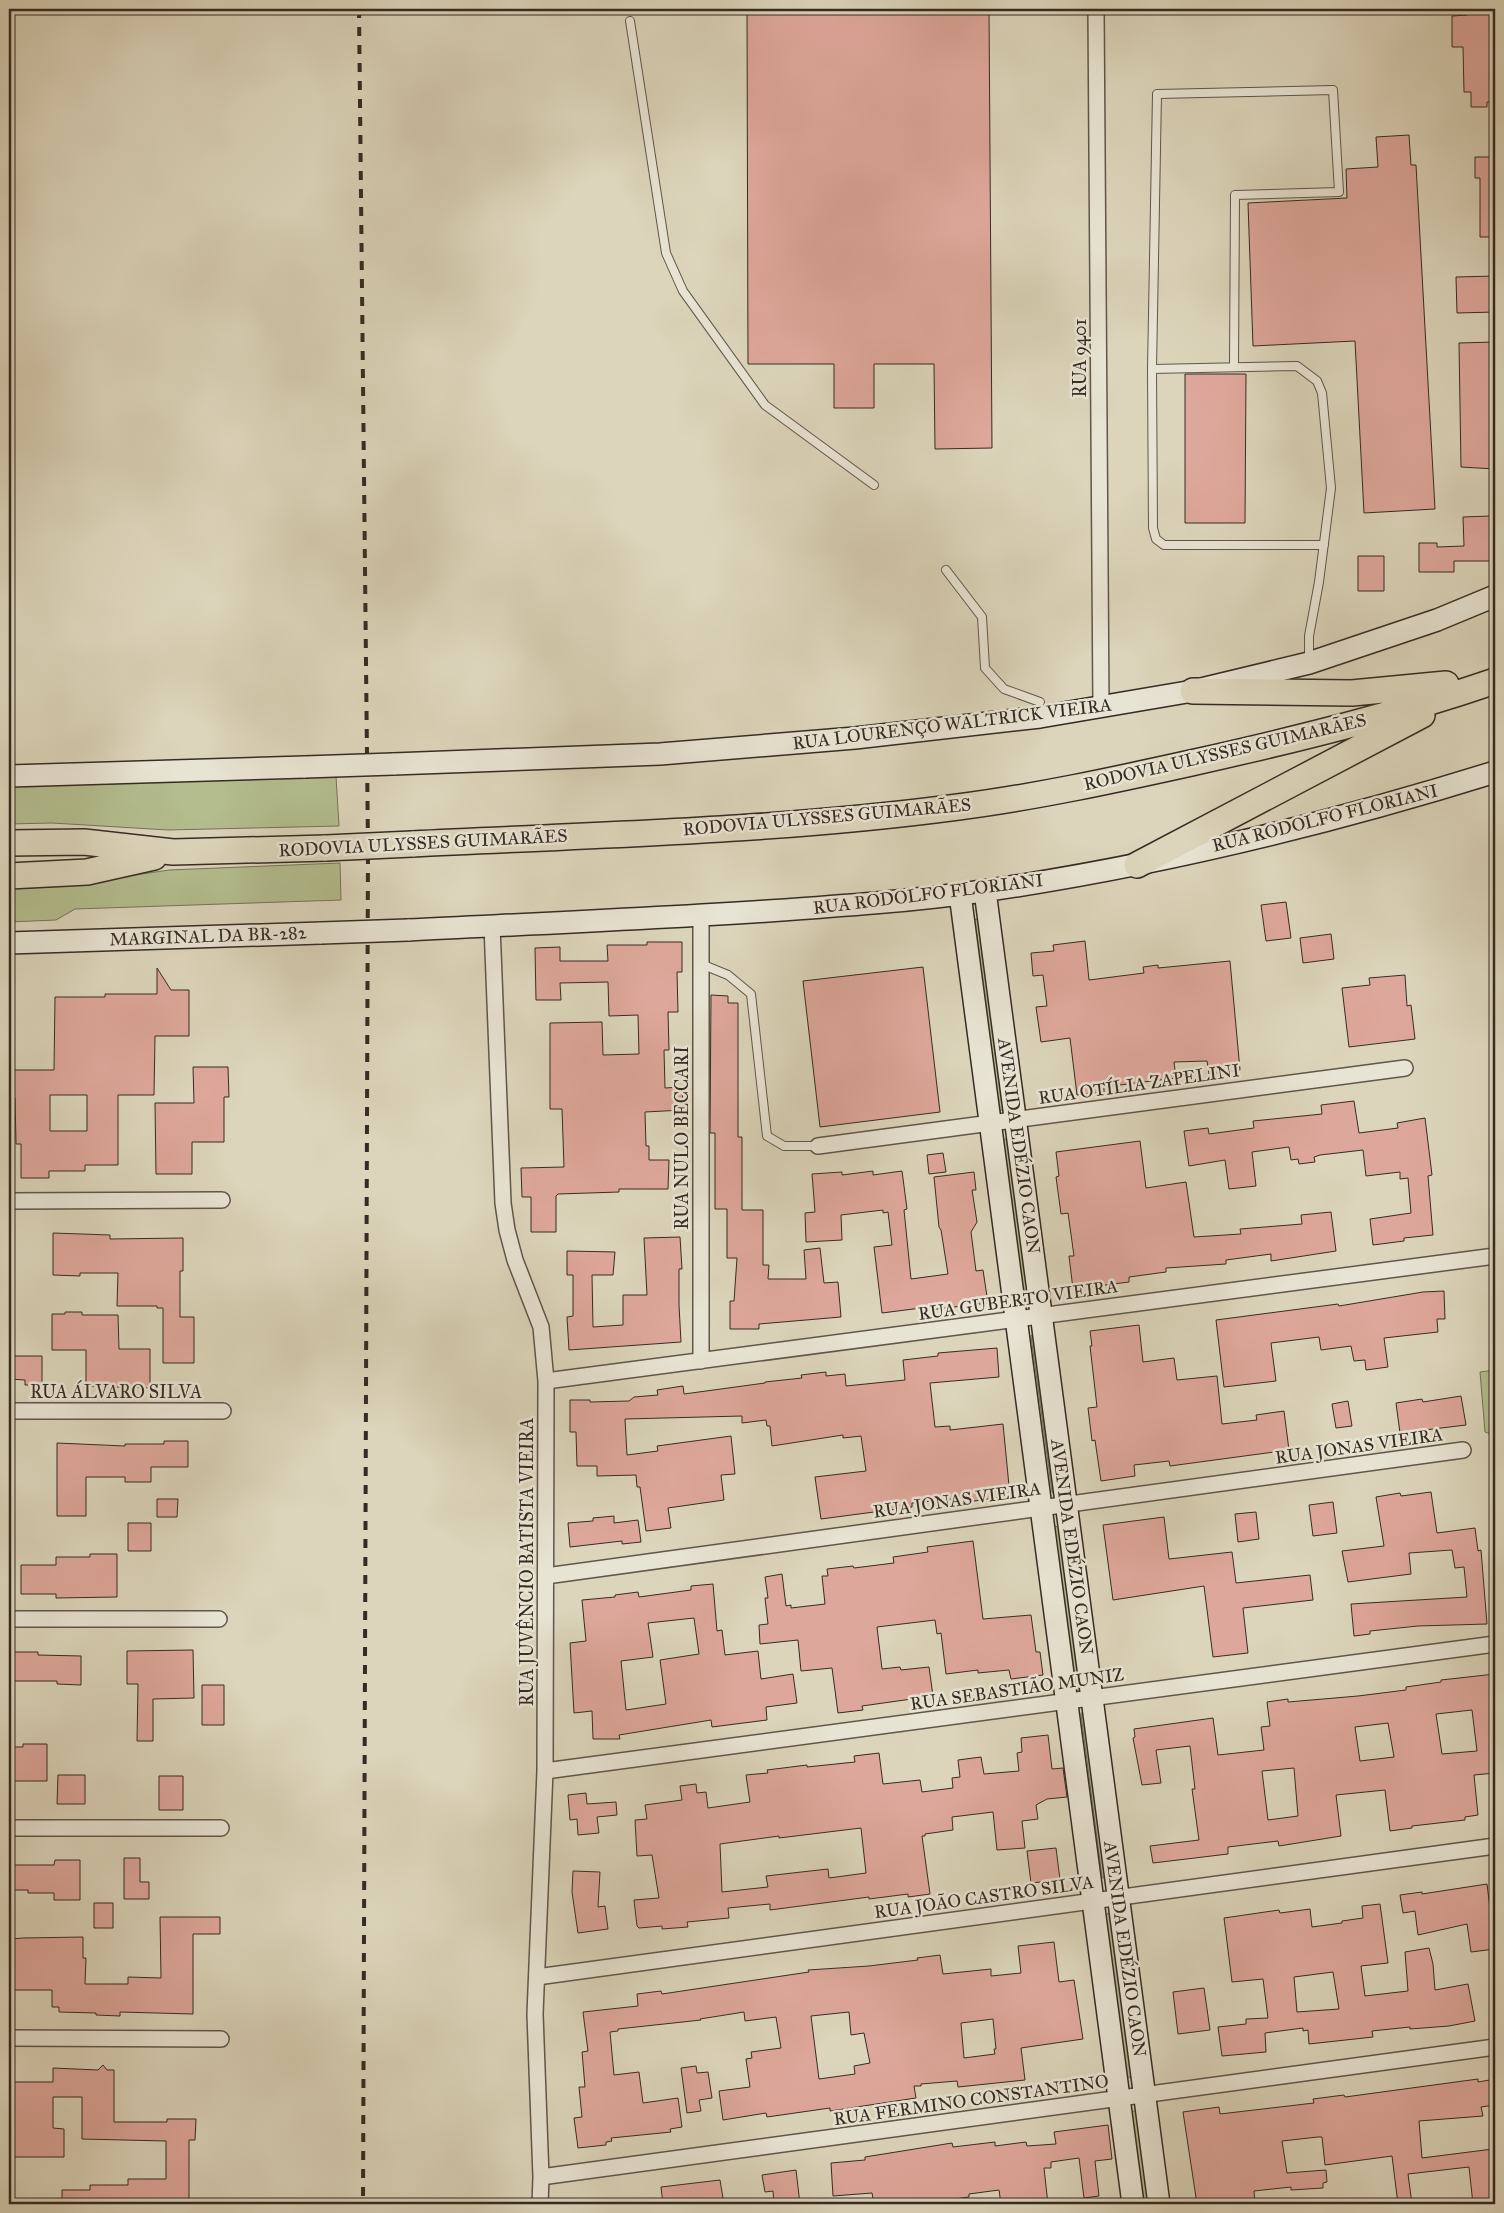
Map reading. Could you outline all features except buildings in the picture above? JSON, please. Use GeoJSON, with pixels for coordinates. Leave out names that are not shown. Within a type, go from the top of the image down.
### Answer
{"type":"FeatureCollection","features":[{"type":"Feature","properties":{"kind":"highway"},"geometry":{"type":"LineString","coordinates":[[1193,691],[1352,693],[1437,686],[1495,673]]}},
{"type":"Feature","properties":{"kind":"highway","name":"RODOVIA ULYSSES GUIMARÃES"},"geometry":{"type":"LineString","coordinates":[[9,843],[84,842],[174,852],[326,848],[759,826],[887,816],[960,807],[1128,777],[1340,728],[1495,681]]}},
{"type":"Feature","properties":{"kind":"highway"},"geometry":{"type":"LineString","coordinates":[[1137,864],[1471,689]]}},
{"type":"Feature","properties":{"kind":"highway","name":"RODOVIA ULYSSES GUIMARÃES"},"geometry":{"type":"LineString","coordinates":[[9,876],[87,872],[174,852]]}},
{"type":"Feature","properties":{"kind":"main road","name":"RUA LOURENÇO WALTRICK VIEIRA"},"geometry":{"type":"LineString","coordinates":[[9,776],[660,754],[865,736],[1040,717],[1193,691],[1308,663],[1428,623],[1495,596]]}},
{"type":"Feature","properties":{"kind":"main road","name":"RUA RODOLFO FLORIANI"},"geometry":{"type":"LineString","coordinates":[[408,930],[701,915],[831,906],[960,894],[1137,864],[1300,826],[1439,790],[1495,772]]}},
{"type":"Feature","properties":{"kind":"main road","name":"AVENIDA EDÉZIO CAON"},"geometry":{"type":"LineString","coordinates":[[985,890],[1159,2204]]}},
{"type":"Feature","properties":{"kind":"main road","name":"AVENIDA EDÉZIO CAON"},"geometry":{"type":"LineString","coordinates":[[960,894],[1133,2204]]}},
{"type":"Feature","properties":{"kind":"main road","name":"MARGINAL DA BR-282"},"geometry":{"type":"LineString","coordinates":[[9,943],[408,930]]}},
{"type":"Feature","properties":{"kind":"street","name":"RUA 9401"},"geometry":{"type":"LineString","coordinates":[[1096,9],[1101,707]]}},
{"type":"Feature","properties":{"kind":"street","name":"RUA NULO BECCARI"},"geometry":{"type":"LineString","coordinates":[[701,915],[701,1361]]}},
{"type":"Feature","properties":{"kind":"street","name":"RUA JUVÊNCIO BATISTA VIEIRA"},"geometry":{"type":"LineString","coordinates":[[492,926],[503,1203],[507,1230],[515,1260],[541,1327],[546,1381],[544,1771],[535,2036],[541,2177],[540,2204]]}},
{"type":"Feature","properties":{"kind":"street","name":"RUA OTÍLIA ZAPELINI"},"geometry":{"type":"LineString","coordinates":[[818,1146],[1405,1068]]}},
{"type":"Feature","properties":{"kind":"street"},"geometry":{"type":"LineString","coordinates":[[9,1201],[222,1200]]}},
{"type":"Feature","properties":{"kind":"street","name":"RUA GUBERTO VIEIRA"},"geometry":{"type":"LineString","coordinates":[[546,1381],[1495,1256]]}},
{"type":"Feature","properties":{"kind":"street","name":"RUA ÁLVARO SILVA"},"geometry":{"type":"LineString","coordinates":[[9,1410],[223,1411]]}},
{"type":"Feature","properties":{"kind":"street","name":"RUA JONAS VIEIRA"},"geometry":{"type":"LineString","coordinates":[[546,1576],[1463,1450]]}},
{"type":"Feature","properties":{"kind":"street"},"geometry":{"type":"LineString","coordinates":[[9,1619],[218,1619]]}},
{"type":"Feature","properties":{"kind":"street","name":"RUA SEBASTIÃO MUNIZ"},"geometry":{"type":"LineString","coordinates":[[544,1771],[1495,1644]]}},
{"type":"Feature","properties":{"kind":"street"},"geometry":{"type":"LineString","coordinates":[[9,1828],[221,1828]]}},
{"type":"Feature","properties":{"kind":"street","name":"RUA JOÃO CASTRO SILVA"},"geometry":{"type":"LineString","coordinates":[[537,1977],[1495,1846]]}},
{"type":"Feature","properties":{"kind":"street"},"geometry":{"type":"LineString","coordinates":[[9,2038],[221,2039]]}},
{"type":"Feature","properties":{"kind":"street","name":"RUA FERMINO CONSTANTINO"},"geometry":{"type":"LineString","coordinates":[[541,2177],[1495,2047]]}},
{"type":"Feature","properties":{"kind":"lane"},"geometry":{"type":"LineString","coordinates":[[630,21],[666,253],[682,291],[765,405],[874,486]]}},
{"type":"Feature","properties":{"kind":"lane"},"geometry":{"type":"LineString","coordinates":[[1234,366],[1235,195],[1339,192],[1333,90],[1157,94],[1152,369],[1152,528],[1156,539],[1164,545],[1324,545]]}},
{"type":"Feature","properties":{"kind":"lane"},"geometry":{"type":"LineString","coordinates":[[1152,369],[1297,366],[1316,381],[1322,393],[1331,488],[1324,545],[1308,636],[1308,663]]}},
{"type":"Feature","properties":{"kind":"lane"},"geometry":{"type":"LineString","coordinates":[[946,570],[982,617],[985,668],[1004,689],[1040,702]]}},
{"type":"Feature","properties":{"kind":"lane"},"geometry":{"type":"LineString","coordinates":[[701,964],[728,975],[751,994],[767,1136],[784,1146],[818,1146]]}},
{"type":"Feature","properties":{"kind":"green space"},"geometry":{"type":"Polygon","coordinates":[[[336,776],[339,826],[168,830],[52,823],[9,824],[9,786],[336,776]]]}},
{"type":"Feature","properties":{"kind":"green space"},"geometry":{"type":"Polygon","coordinates":[[[340,863],[341,900],[75,909],[56,920],[9,922],[9,886],[81,883],[169,870],[340,863]]]}},
{"type":"Feature","properties":{"kind":"green space"},"geometry":{"type":"Polygon","coordinates":[[[974,920],[980,921],[1005,1108],[1000,1111],[997,1109],[974,920]]]}},
{"type":"Feature","properties":{"kind":"green space"},"geometry":{"type":"Polygon","coordinates":[[[1007,1138],[1028,1294],[1025,1295],[1022,1292],[1002,1142],[1007,1138]]]}},
{"type":"Feature","properties":{"kind":"green space"},"geometry":{"type":"Polygon","coordinates":[[[1034,1333],[1054,1494],[1052,1492],[1031,1336],[1034,1333]]]}},
{"type":"Feature","properties":{"kind":"green space"},"geometry":{"type":"Polygon","coordinates":[[[1495,1370],[1495,1436],[1485,1432],[1480,1372],[1495,1370]]]}},
{"type":"Feature","properties":{"kind":"green space"},"geometry":{"type":"Polygon","coordinates":[[[1055,1526],[1061,1528],[1082,1688],[1077,1692],[1074,1689],[1053,1529],[1055,1526]]]}},
{"type":"Feature","properties":{"kind":"green space"},"geometry":{"type":"Polygon","coordinates":[[[1083,1711],[1105,1879],[1102,1877],[1081,1714],[1083,1711]]]}},
{"type":"Feature","properties":{"kind":"green space"},"geometry":{"type":"Polygon","coordinates":[[[1108,1913],[1111,1913],[1133,2077],[1130,2078],[1127,2076],[1106,1916],[1108,1913]]]}},
{"type":"Feature","properties":{"kind":"green space"},"geometry":{"type":"Polygon","coordinates":[[[1137,2109],[1152,2204],[1144,2204],[1131,2113],[1137,2109]]]}},
{"type":"Feature","properties":{"kind":"railway"},"geometry":{"type":"LineString","coordinates":[[359,9],[368,849],[363,2204]]}}]}
